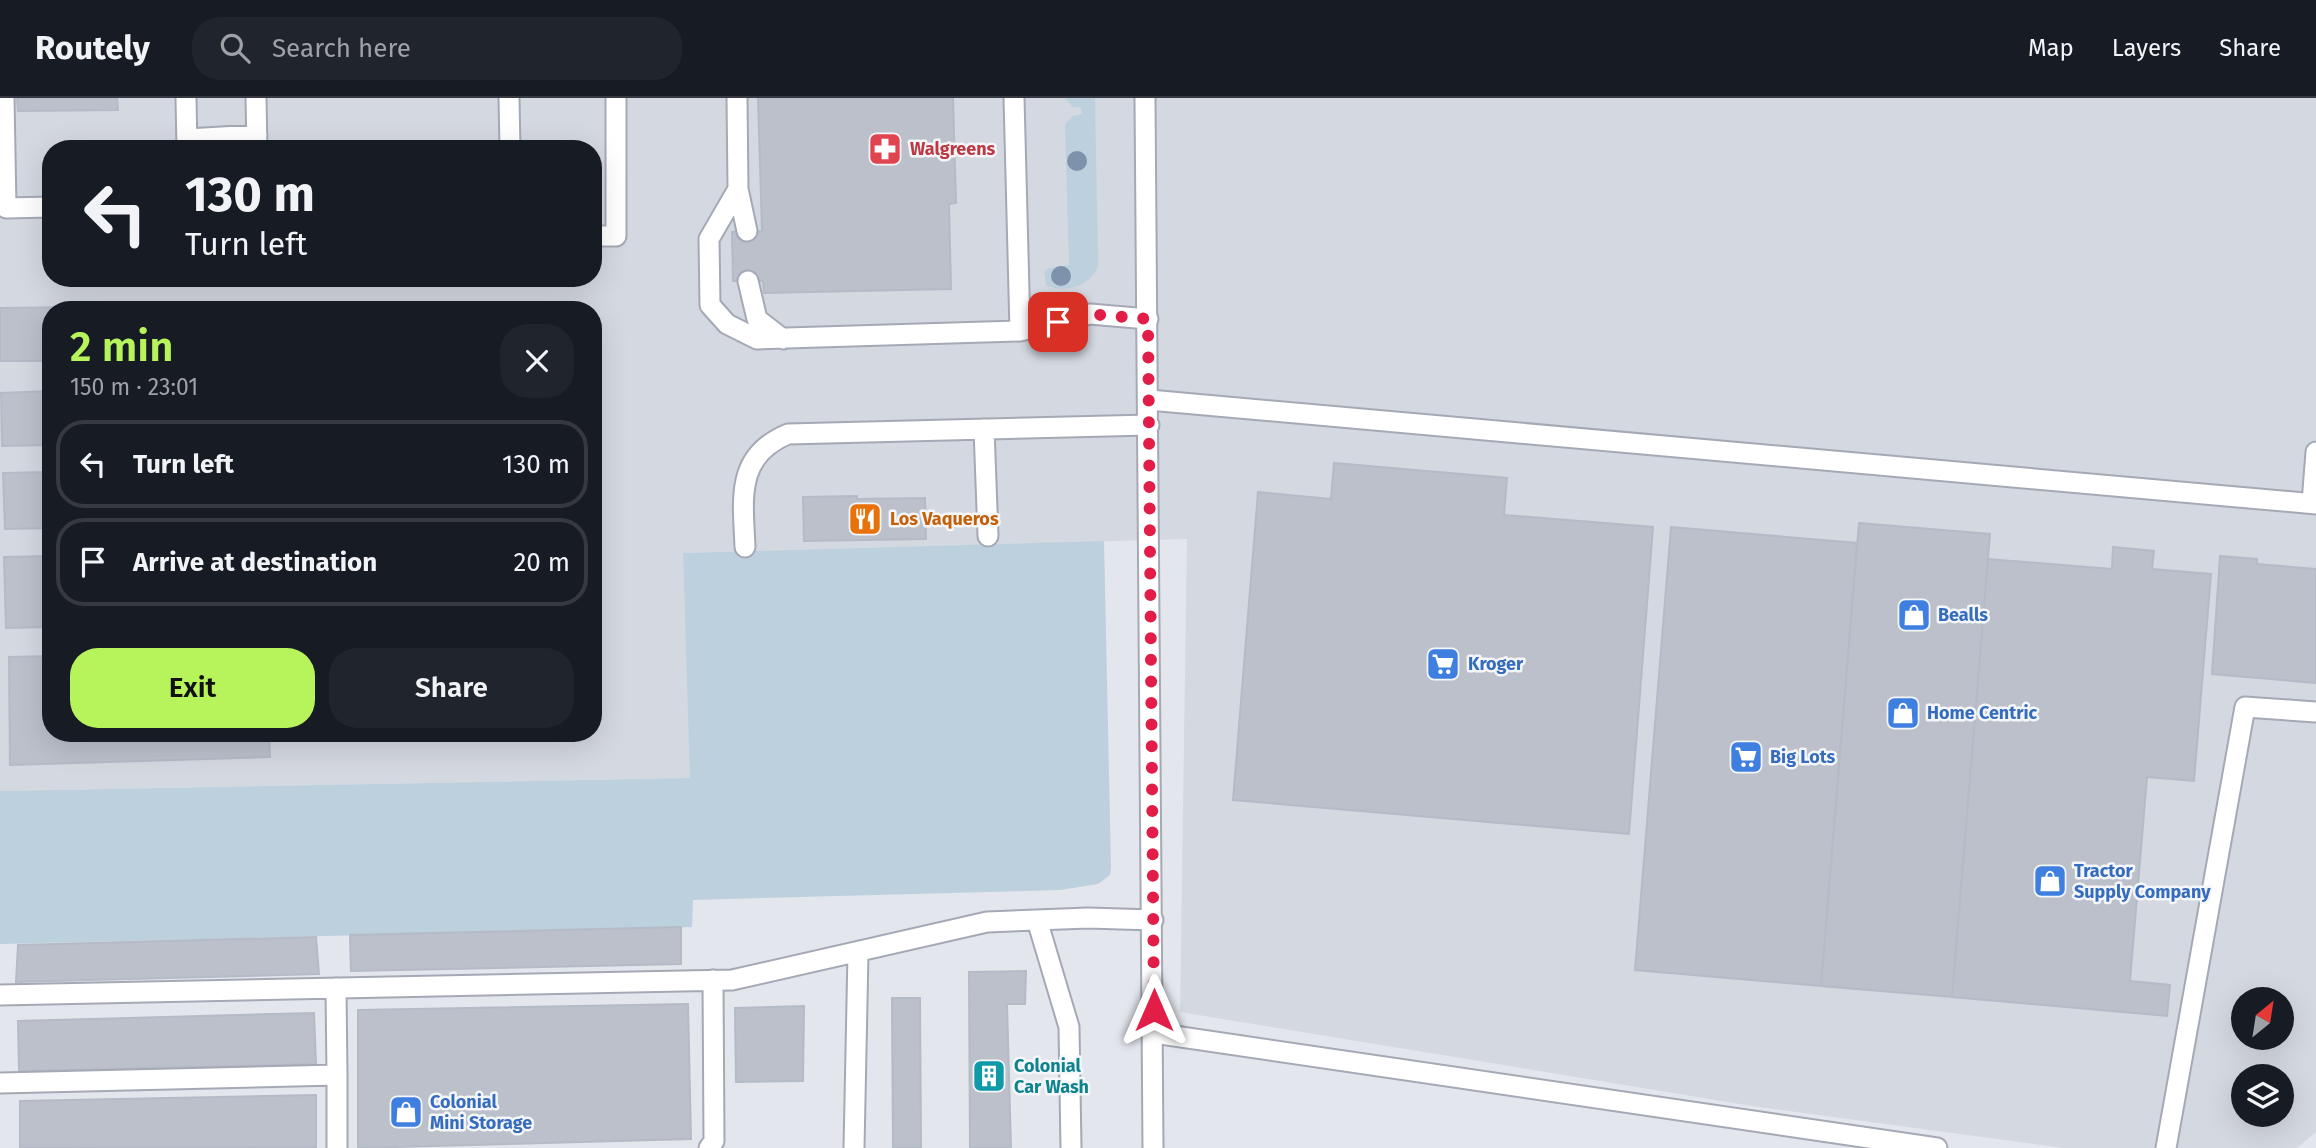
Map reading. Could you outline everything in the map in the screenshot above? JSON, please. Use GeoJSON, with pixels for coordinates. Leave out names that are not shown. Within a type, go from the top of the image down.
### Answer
{"type":"FeatureCollection","features":[{"type":"Feature","properties":{"kind":"street"},"geometry":{"type":"LineString","coordinates":[[4,98],[6,208],[42,207]]}},
{"type":"Feature","properties":{"kind":"street"},"geometry":{"type":"LineString","coordinates":[[186,98],[187,140]]}},
{"type":"Feature","properties":{"kind":"street"},"geometry":{"type":"LineString","coordinates":[[256,98],[257,140]]}},
{"type":"Feature","properties":{"kind":"street"},"geometry":{"type":"LineString","coordinates":[[509,98],[510,140]]}},
{"type":"Feature","properties":{"kind":"street"},"geometry":{"type":"LineString","coordinates":[[602,236],[616,236],[616,98]]}},
{"type":"Feature","properties":{"kind":"street"},"geometry":{"type":"LineString","coordinates":[[737,98],[737,189],[747,231]]}},
{"type":"Feature","properties":{"kind":"street"},"geometry":{"type":"LineString","coordinates":[[1014,98],[1020,331]]}},
{"type":"Feature","properties":{"kind":"street"},"geometry":{"type":"LineString","coordinates":[[1145,98],[1153,1148]]}},
{"type":"Feature","properties":{"kind":"street"},"geometry":{"type":"LineString","coordinates":[[737,189],[709,239],[710,305],[727,324],[757,339],[1020,331],[1090,314],[1148,319]]}},
{"type":"Feature","properties":{"kind":"street"},"geometry":{"type":"LineString","coordinates":[[748,281],[757,319],[783,340]]}},
{"type":"Feature","properties":{"kind":"street"},"geometry":{"type":"LineString","coordinates":[[1149,400],[2314,503],[2316,452]]}},
{"type":"Feature","properties":{"kind":"street"},"geometry":{"type":"LineString","coordinates":[[745,547],[743,490],[749,469],[759,452],[772,441],[788,434],[1149,425]]}},
{"type":"Feature","properties":{"kind":"street"},"geometry":{"type":"LineString","coordinates":[[984,429],[988,536]]}},
{"type":"Feature","properties":{"kind":"street"},"geometry":{"type":"LineString","coordinates":[[2166,1148],[2245,707],[2316,712]]}},
{"type":"Feature","properties":{"kind":"street"},"geometry":{"type":"LineString","coordinates":[[1037,920],[1069,1027],[1071,1148]]}},
{"type":"Feature","properties":{"kind":"street"},"geometry":{"type":"LineString","coordinates":[[0,996],[732,980],[987,922],[1153,920]]}},
{"type":"Feature","properties":{"kind":"street"},"geometry":{"type":"LineString","coordinates":[[854,1148],[858,953]]}},
{"type":"Feature","properties":{"kind":"street"},"geometry":{"type":"LineString","coordinates":[[709,1148],[714,1141],[713,980]]}},
{"type":"Feature","properties":{"kind":"street"},"geometry":{"type":"LineString","coordinates":[[336,988],[337,1148]]}},
{"type":"Feature","properties":{"kind":"street"},"geometry":{"type":"LineString","coordinates":[[1154,1033],[1937,1148]]}},
{"type":"Feature","properties":{"kind":"street"},"geometry":{"type":"LineString","coordinates":[[0,1083],[337,1075]]}},
{"type":"Feature","properties":{"kind":"shaded area"},"geometry":{"type":"Polygon","coordinates":[[[0,98],[2316,98],[2316,1132],[2297,1148],[2064,1148],[1752,1106],[1180,1012],[1187,539],[683,553],[691,778],[0,791],[0,98]]]}},
{"type":"Feature","properties":{"kind":"shaded area"},"geometry":{"type":"Polygon","coordinates":[[[1065,98],[1095,98],[1098,265],[1084,283],[1061,289],[1046,285],[1044,272],[1049,268],[1069,265],[1065,124],[1073,116],[1082,114],[1081,107],[1073,107],[1065,98]]]}},
{"type":"Feature","properties":{"kind":"shaded area"},"geometry":{"type":"Polygon","coordinates":[[[1104,541],[1111,868],[1110,875],[1098,884],[1060,890],[693,900],[692,927],[0,944],[0,791],[690,778],[683,553],[1104,541]]]}},
{"type":"Feature","properties":{"kind":"building"},"geometry":{"type":"Polygon","coordinates":[[[17,98],[117,98],[118,110],[18,111],[17,98]]]}},
{"type":"Feature","properties":{"kind":"building","name":"Walgreens"},"geometry":{"type":"Polygon","coordinates":[[[758,98],[953,98],[956,203],[949,204],[951,289],[764,293],[763,281],[733,281],[732,232],[762,231],[758,98]]]}},
{"type":"Feature","properties":{"kind":"building"},"geometry":{"type":"Polygon","coordinates":[[[42,307],[42,361],[0,361],[0,308],[42,307]]]}},
{"type":"Feature","properties":{"kind":"building"},"geometry":{"type":"Polygon","coordinates":[[[42,391],[42,445],[2,446],[1,393],[42,391]]]}},
{"type":"Feature","properties":{"kind":"building","name":"Kroger"},"geometry":{"type":"Polygon","coordinates":[[[1334,463],[1507,478],[1504,515],[1653,527],[1629,834],[1233,800],[1258,492],[1331,499],[1334,463]]]}},
{"type":"Feature","properties":{"kind":"building"},"geometry":{"type":"Polygon","coordinates":[[[42,472],[42,528],[5,529],[3,473],[42,472]]]}},
{"type":"Feature","properties":{"kind":"building","name":"Los Vaqueros"},"geometry":{"type":"Polygon","coordinates":[[[857,496],[857,499],[925,498],[926,539],[804,541],[803,497],[857,496]]]}},
{"type":"Feature","properties":{"kind":"building"},"geometry":{"type":"Polygon","coordinates":[[[1859,523],[1990,534],[1952,997],[1821,986],[1859,523]]]}},
{"type":"Feature","properties":{"kind":"building","name":"Big Lots"},"geometry":{"type":"Polygon","coordinates":[[[1671,527],[1857,543],[1821,986],[1635,970],[1671,527]]]}},
{"type":"Feature","properties":{"kind":"building","name":"Tractor Supply Company"},"geometry":{"type":"Polygon","coordinates":[[[2113,547],[2154,551],[2152,569],[2211,574],[2194,781],[2147,777],[2130,981],[2170,985],[2167,1016],[1952,997],[1988,559],[2112,569],[2113,547]]]}},
{"type":"Feature","properties":{"kind":"building"},"geometry":{"type":"Polygon","coordinates":[[[42,556],[42,627],[6,628],[4,557],[42,556]]]}},
{"type":"Feature","properties":{"kind":"building"},"geometry":{"type":"Polygon","coordinates":[[[2220,556],[2257,559],[2257,564],[2316,569],[2316,683],[2212,674],[2220,556]]]}},
{"type":"Feature","properties":{"kind":"building"},"geometry":{"type":"Polygon","coordinates":[[[42,656],[42,742],[269,742],[270,757],[10,765],[9,657],[42,656]]]}},
{"type":"Feature","properties":{"kind":"building"},"geometry":{"type":"Polygon","coordinates":[[[681,927],[681,964],[351,971],[350,935],[681,927]]]}},
{"type":"Feature","properties":{"kind":"building"},"geometry":{"type":"Polygon","coordinates":[[[316,937],[319,974],[16,982],[18,945],[316,937]]]}},
{"type":"Feature","properties":{"kind":"building","name":"Colonial Car Wash"},"geometry":{"type":"Polygon","coordinates":[[[1026,971],[1025,1004],[1007,1004],[1011,1148],[970,1148],[969,972],[1026,971]]]}},
{"type":"Feature","properties":{"kind":"building"},"geometry":{"type":"Polygon","coordinates":[[[892,998],[920,998],[921,1148],[893,1148],[892,998]]]}},
{"type":"Feature","properties":{"kind":"building"},"geometry":{"type":"Polygon","coordinates":[[[688,1004],[691,1139],[358,1148],[358,1010],[688,1004]]]}},
{"type":"Feature","properties":{"kind":"building"},"geometry":{"type":"Polygon","coordinates":[[[804,1006],[803,1081],[736,1082],[735,1008],[804,1006]]]}},
{"type":"Feature","properties":{"kind":"building"},"geometry":{"type":"Polygon","coordinates":[[[314,1013],[316,1064],[19,1071],[18,1021],[314,1013]]]}},
{"type":"Feature","properties":{"kind":"building"},"geometry":{"type":"Polygon","coordinates":[[[316,1095],[316,1147],[20,1148],[20,1101],[316,1095]]]}},
{"type":"Feature","properties":{"kind":"place","name":"Walgreens"},"geometry":{"type":"Point","coordinates":[885,149]}},
{"type":"Feature","properties":{"kind":"place","name":"Los Vaqueros"},"geometry":{"type":"Point","coordinates":[865,519]}},
{"type":"Feature","properties":{"kind":"place","name":"Bealls"},"geometry":{"type":"Point","coordinates":[1914,615]}},
{"type":"Feature","properties":{"kind":"place","name":"Kroger"},"geometry":{"type":"Point","coordinates":[1443,664]}},
{"type":"Feature","properties":{"kind":"place","name":"Home Centric"},"geometry":{"type":"Point","coordinates":[1903,713]}},
{"type":"Feature","properties":{"kind":"place","name":"Big Lots"},"geometry":{"type":"Point","coordinates":[1746,757]}},
{"type":"Feature","properties":{"kind":"place","name":"Tractor Supply Company"},"geometry":{"type":"Point","coordinates":[2050,881]}},
{"type":"Feature","properties":{"kind":"place","name":"Colonial Car Wash"},"geometry":{"type":"Point","coordinates":[989,1076]}},
{"type":"Feature","properties":{"kind":"place","name":"Colonial Mini Storage"},"geometry":{"type":"Point","coordinates":[406,1112]}},
{"type":"Feature","properties":{"kind":"route"},"geometry":{"type":"LineString","coordinates":[[1058,322],[1090,314],[1148,319],[1154,1010]]}}]}
